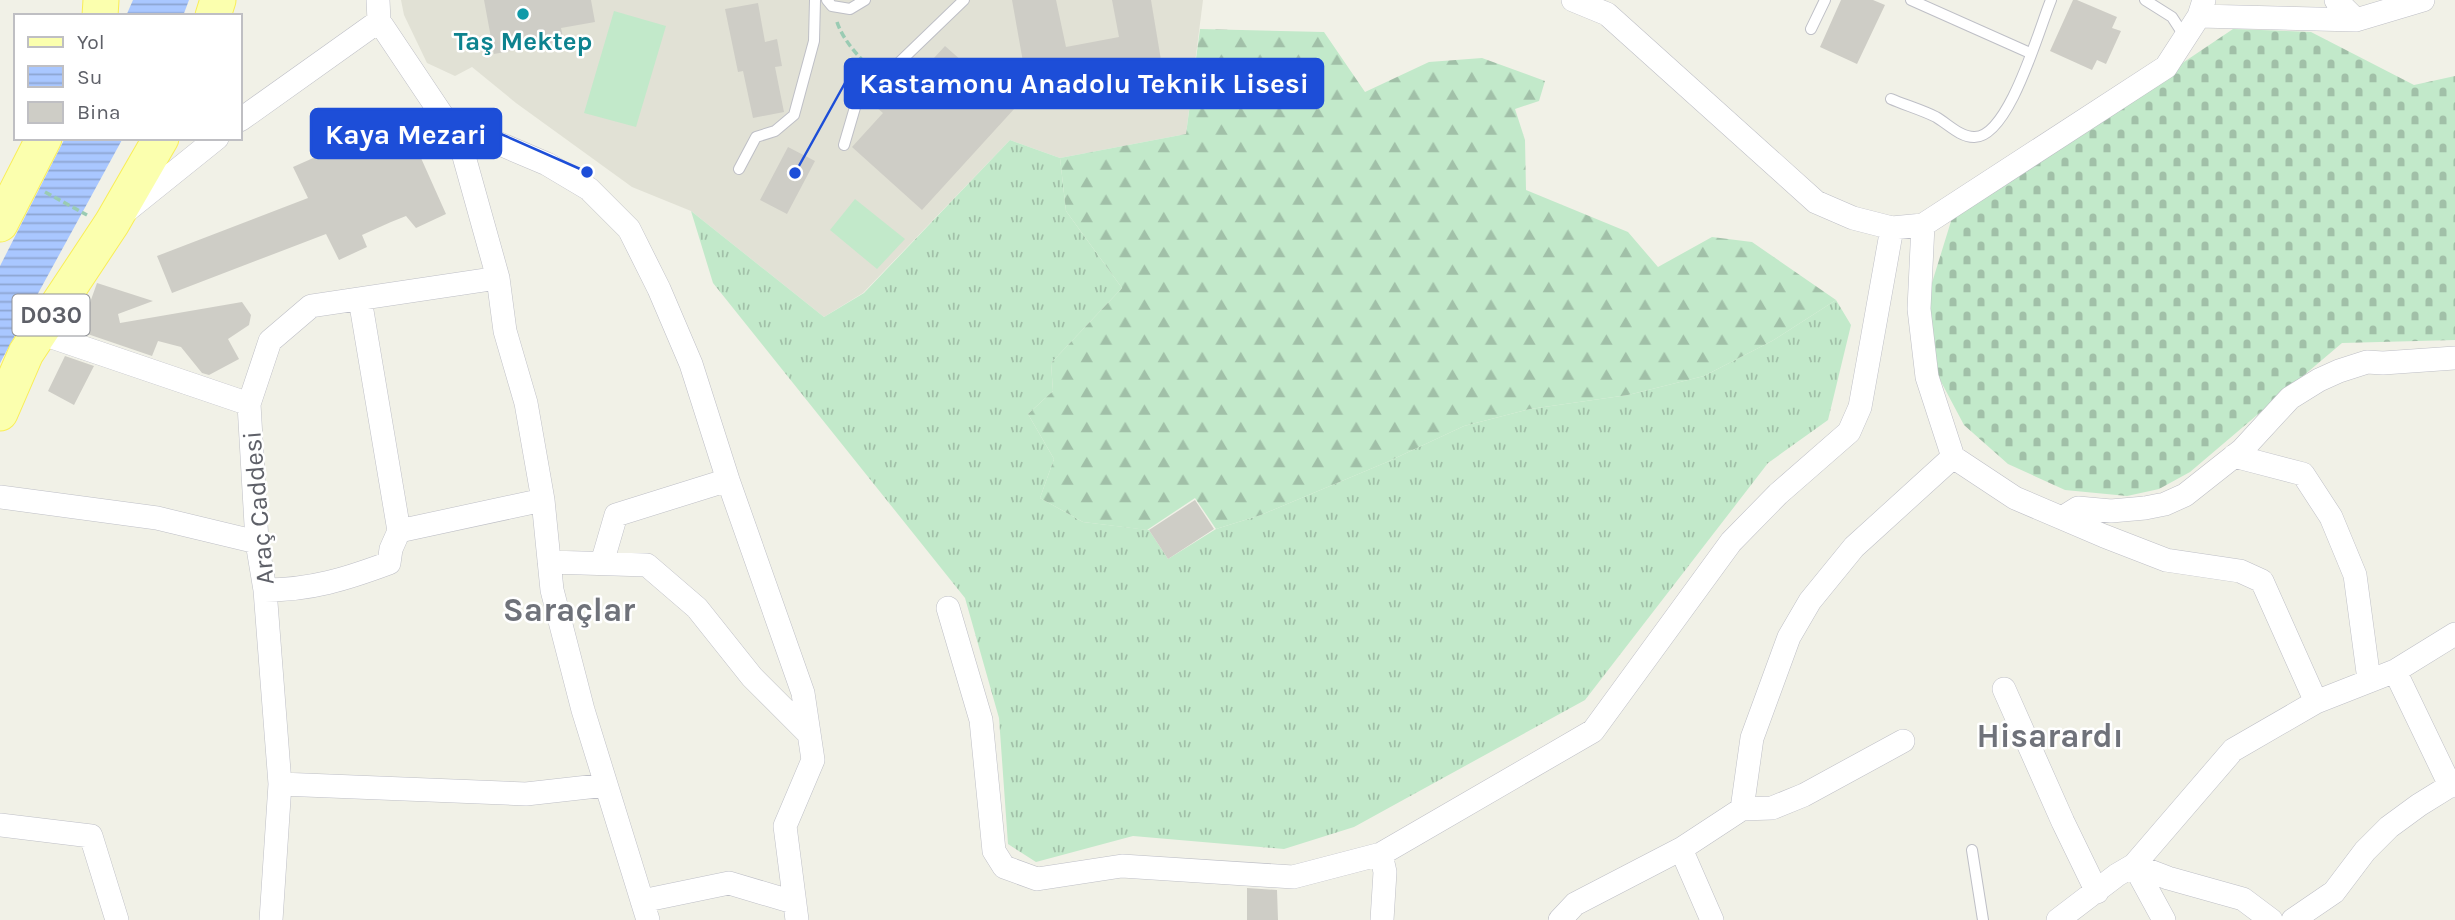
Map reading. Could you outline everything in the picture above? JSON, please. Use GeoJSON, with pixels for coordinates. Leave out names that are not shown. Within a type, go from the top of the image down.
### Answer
{"type":"FeatureCollection","features":[{"type":"Feature","properties":{"kind":"main road"},"geometry":{"type":"LineString","coordinates":[[12,199],[43,140]]}},
{"type":"Feature","properties":{"kind":"main road"},"geometry":{"type":"LineString","coordinates":[[102,220],[161,140]]}},
{"type":"Feature","properties":{"kind":"main road","name":"D030"},"geometry":{"type":"LineString","coordinates":[[0,413],[26,353],[40,333],[102,220]]}},
{"type":"Feature","properties":{"kind":"street"},"geometry":{"type":"LineString","coordinates":[[1573,0],[1607,14],[1816,202],[1853,218],[1892,228],[1923,225],[2166,67],[2201,8],[2356,20],[2423,0]]}},
{"type":"Feature","properties":{"kind":"street"},"geometry":{"type":"LineString","coordinates":[[2336,0],[2356,20]]}},
{"type":"Feature","properties":{"kind":"street"},"geometry":{"type":"LineString","coordinates":[[242,118],[378,11],[460,142],[498,278],[505,331],[526,403],[543,500],[552,590],[583,710],[645,910],[729,883],[795,911],[785,825],[813,760],[803,693],[728,481],[691,364],[659,289],[629,229],[589,189],[547,164],[500,144],[460,142]]}},
{"type":"Feature","properties":{"kind":"street"},"geometry":{"type":"LineString","coordinates":[[102,220],[214,140]]}},
{"type":"Feature","properties":{"kind":"street"},"geometry":{"type":"LineString","coordinates":[[1923,225],[1919,309],[1927,377],[1953,457],[2015,498],[2062,518],[2166,560],[2240,571],[2262,582],[2316,702]]}},
{"type":"Feature","properties":{"kind":"street"},"geometry":{"type":"LineString","coordinates":[[948,608],[981,720],[994,851],[1004,867],[1037,879],[1122,866],[1293,877],[1381,854],[1593,731],[1731,542],[1778,494],[1849,432],[1860,407],[1892,228]]}},
{"type":"Feature","properties":{"kind":"street","name":"Araç Caddesi"},"geometry":{"type":"LineString","coordinates":[[271,920],[280,784],[265,590],[257,542],[249,404],[270,341],[311,306],[498,278]]}},
{"type":"Feature","properties":{"kind":"street"},"geometry":{"type":"LineString","coordinates":[[265,590],[294,590],[335,583],[389,563],[391,549],[399,531],[360,299]]}},
{"type":"Feature","properties":{"kind":"street"},"geometry":{"type":"LineString","coordinates":[[40,333],[249,404]]}},
{"type":"Feature","properties":{"kind":"street"},"geometry":{"type":"LineString","coordinates":[[2062,518],[2078,508],[2130,510],[2165,504],[2185,495],[2234,456],[2290,398],[2339,371],[2367,362],[2455,358]]}},
{"type":"Feature","properties":{"kind":"street"},"geometry":{"type":"LineString","coordinates":[[2234,456],[2303,474],[2331,517],[2355,575],[2369,680]]}},
{"type":"Feature","properties":{"kind":"street"},"geometry":{"type":"LineString","coordinates":[[1742,809],[1752,738],[1789,637],[1810,601],[1854,547],[1953,457]]}},
{"type":"Feature","properties":{"kind":"street"},"geometry":{"type":"LineString","coordinates":[[602,563],[616,515],[728,481]]}},
{"type":"Feature","properties":{"kind":"street"},"geometry":{"type":"LineString","coordinates":[[0,497],[158,518],[257,542]]}},
{"type":"Feature","properties":{"kind":"street"},"geometry":{"type":"LineString","coordinates":[[399,531],[543,500]]}},
{"type":"Feature","properties":{"kind":"street"},"geometry":{"type":"LineString","coordinates":[[549,562],[647,565],[697,608],[751,677],[809,734]]}},
{"type":"Feature","properties":{"kind":"street"},"geometry":{"type":"LineString","coordinates":[[2058,920],[2134,865],[2233,750],[2316,702],[2395,671],[2455,634]]}},
{"type":"Feature","properties":{"kind":"street"},"geometry":{"type":"LineString","coordinates":[[2293,920],[2334,892],[2365,851],[2389,827],[2419,805],[2454,785],[2446,777],[2395,671]]}},
{"type":"Feature","properties":{"kind":"street"},"geometry":{"type":"LineString","coordinates":[[2004,689],[2097,892]]}},
{"type":"Feature","properties":{"kind":"street"},"geometry":{"type":"LineString","coordinates":[[1560,920],[1575,904],[1681,849],[1742,809],[1772,808],[1804,796],[1903,741]]}},
{"type":"Feature","properties":{"kind":"street"},"geometry":{"type":"LineString","coordinates":[[280,784],[526,794],[606,785]]}},
{"type":"Feature","properties":{"kind":"street"},"geometry":{"type":"LineString","coordinates":[[0,825],[91,836],[117,920]]}},
{"type":"Feature","properties":{"kind":"street"},"geometry":{"type":"LineString","coordinates":[[1681,849],[1712,920]]}},
{"type":"Feature","properties":{"kind":"street"},"geometry":{"type":"LineString","coordinates":[[1381,854],[1385,872],[1382,920]]}},
{"type":"Feature","properties":{"kind":"street"},"geometry":{"type":"LineString","coordinates":[[2134,865],[2164,920]]}},
{"type":"Feature","properties":{"kind":"street"},"geometry":{"type":"LineString","coordinates":[[2134,865],[2168,878],[2243,899],[2271,920]]}},
{"type":"Feature","properties":{"kind":"lane"},"geometry":{"type":"LineString","coordinates":[[739,169],[757,137],[775,131],[794,116],[814,41],[815,0]]}},
{"type":"Feature","properties":{"kind":"lane"},"geometry":{"type":"LineString","coordinates":[[830,3],[850,9],[865,0]]}},
{"type":"Feature","properties":{"kind":"lane"},"geometry":{"type":"LineString","coordinates":[[844,145],[856,104],[964,0]]}},
{"type":"Feature","properties":{"kind":"lane"},"geometry":{"type":"LineString","coordinates":[[1811,29],[1825,0]]}},
{"type":"Feature","properties":{"kind":"lane"},"geometry":{"type":"LineString","coordinates":[[1911,0],[2030,53]]}},
{"type":"Feature","properties":{"kind":"lane"},"geometry":{"type":"LineString","coordinates":[[1891,99],[1935,116],[1964,136],[1976,138],[1988,134],[2009,108],[2050,0]]}},
{"type":"Feature","properties":{"kind":"lane"},"geometry":{"type":"LineString","coordinates":[[2145,0],[2172,17],[2185,37]]}},
{"type":"Feature","properties":{"kind":"lane"},"geometry":{"type":"LineString","coordinates":[[1972,850],[1983,920]]}},
{"type":"Feature","properties":{"kind":"path"},"geometry":{"type":"LineString","coordinates":[[830,3],[839,30],[859,57],[882,79]]}},
{"type":"Feature","properties":{"kind":"path"},"geometry":{"type":"LineString","coordinates":[[12,199],[102,220]]}},
{"type":"Feature","properties":{"kind":"shaded area"},"geometry":{"type":"Polygon","coordinates":[[[401,0],[1203,0],[1186,134],[1060,158],[1010,140],[863,293],[824,317],[691,211],[632,187],[516,103],[472,67],[455,76],[427,63],[404,15],[401,0]]]}},
{"type":"Feature","properties":{"kind":"green space"},"geometry":{"type":"Polygon","coordinates":[[[614,11],[666,26],[636,127],[584,113],[614,11]]]}},
{"type":"Feature","properties":{"kind":"green space"},"geometry":{"type":"Polygon","coordinates":[[[1200,29],[1324,32],[1365,92],[1429,62],[1482,58],[1545,81],[1539,101],[1515,109],[1525,140],[1526,190],[1628,232],[1658,267],[1712,237],[1752,242],[1836,300],[1772,341],[1704,376],[1628,395],[1530,409],[1464,426],[1261,515],[1216,529],[1195,498],[1147,530],[1083,522],[1040,498],[1054,459],[1028,414],[1053,391],[1051,363],[1122,288],[1066,211],[1060,158],[1186,134],[1200,29]]]}},
{"type":"Feature","properties":{"kind":"green space"},"geometry":{"type":"Polygon","coordinates":[[[2233,29],[2311,32],[2414,85],[2455,76],[2455,340],[2342,343],[2190,472],[2159,489],[2127,496],[2065,490],[2008,464],[1964,425],[1938,376],[1928,315],[1931,286],[1952,218],[2233,29]]]}},
{"type":"Feature","properties":{"kind":"green space"},"geometry":{"type":"Polygon","coordinates":[[[1010,140],[1060,158],[1066,211],[1122,288],[1051,363],[1053,391],[1028,414],[1054,459],[1040,498],[1083,522],[1149,530],[1168,559],[1216,529],[1261,515],[1464,426],[1530,409],[1628,395],[1704,376],[1772,341],[1836,300],[1851,325],[1828,420],[1768,463],[1585,700],[1354,827],[1284,849],[1133,836],[1036,862],[1008,844],[999,718],[965,598],[713,283],[691,211],[824,317],[864,293],[1010,140]]]}},
{"type":"Feature","properties":{"kind":"green space"},"geometry":{"type":"Polygon","coordinates":[[[855,199],[905,239],[877,269],[830,230],[855,199]]]}},
{"type":"Feature","properties":{"kind":"water"},"geometry":{"type":"Polygon","coordinates":[[[133,0],[189,0],[184,14],[127,14],[133,0]]]}},
{"type":"Feature","properties":{"kind":"water"},"geometry":{"type":"Polygon","coordinates":[[[64,140],[122,140],[0,363],[0,266],[64,140]]]}},
{"type":"Feature","properties":{"kind":"building","name":"Taş Mektep"},"geometry":{"type":"Polygon","coordinates":[[[484,0],[591,0],[595,22],[561,28],[564,41],[494,54],[484,0]]]}},
{"type":"Feature","properties":{"kind":"building"},"geometry":{"type":"Polygon","coordinates":[[[1012,0],[1056,0],[1066,47],[1119,37],[1112,0],[1151,0],[1162,66],[1028,90],[1012,0]]]}},
{"type":"Feature","properties":{"kind":"building"},"geometry":{"type":"Polygon","coordinates":[[[1841,0],[1873,0],[1885,5],[1857,64],[1820,47],[1841,0]]]}},
{"type":"Feature","properties":{"kind":"building"},"geometry":{"type":"Polygon","coordinates":[[[2073,0],[2117,17],[2112,28],[2121,31],[2106,64],[2097,60],[2092,70],[2050,51],[2073,0]]]}},
{"type":"Feature","properties":{"kind":"building"},"geometry":{"type":"Polygon","coordinates":[[[758,3],[765,42],[777,39],[782,66],[775,67],[784,112],[753,118],[743,71],[738,72],[725,9],[758,3]]]}},
{"type":"Feature","properties":{"kind":"building"},"geometry":{"type":"Polygon","coordinates":[[[945,46],[1015,108],[922,210],[852,147],[883,113],[876,107],[903,78],[910,84],[945,46]]]}},
{"type":"Feature","properties":{"kind":"building"},"geometry":{"type":"Polygon","coordinates":[[[404,120],[446,214],[416,228],[406,216],[391,222],[362,235],[367,247],[339,260],[326,234],[172,293],[157,256],[308,198],[293,167],[338,147],[342,152],[404,120]]]}},
{"type":"Feature","properties":{"kind":"building"},"geometry":{"type":"Polygon","coordinates":[[[788,147],[815,161],[787,214],[760,200],[788,147]]]}},
{"type":"Feature","properties":{"kind":"building"},"geometry":{"type":"Polygon","coordinates":[[[97,283],[153,301],[118,314],[120,323],[242,302],[251,315],[249,325],[228,339],[239,359],[209,375],[202,373],[181,347],[158,341],[152,356],[70,328],[76,314],[87,311],[97,283]]]}},
{"type":"Feature","properties":{"kind":"building"},"geometry":{"type":"Polygon","coordinates":[[[65,356],[94,366],[74,405],[48,391],[65,356]]]}},
{"type":"Feature","properties":{"kind":"building"},"geometry":{"type":"Polygon","coordinates":[[[1195,500],[1214,529],[1168,559],[1149,530],[1195,500]]]}},
{"type":"Feature","properties":{"kind":"building"},"geometry":{"type":"Polygon","coordinates":[[[1247,888],[1277,890],[1278,920],[1247,920],[1247,888]]]}},
{"type":"Feature","properties":{"kind":"place","name":"Taş Mektep"},"geometry":{"type":"Point","coordinates":[523,14]}},
{"type":"Feature","properties":{"kind":"place","name":"Kaya Mezari"},"geometry":{"type":"Point","coordinates":[587,172]}},
{"type":"Feature","properties":{"kind":"place","name":"Kastamonu Anadolu Teknik Lisesi"},"geometry":{"type":"Point","coordinates":[795,173]}},
{"type":"Feature","properties":{"kind":"district","name":"Saraçlar"},"geometry":{"type":"Point","coordinates":[569,609]}},
{"type":"Feature","properties":{"kind":"district","name":"Hisarardı"},"geometry":{"type":"Point","coordinates":[2050,735]}}]}
